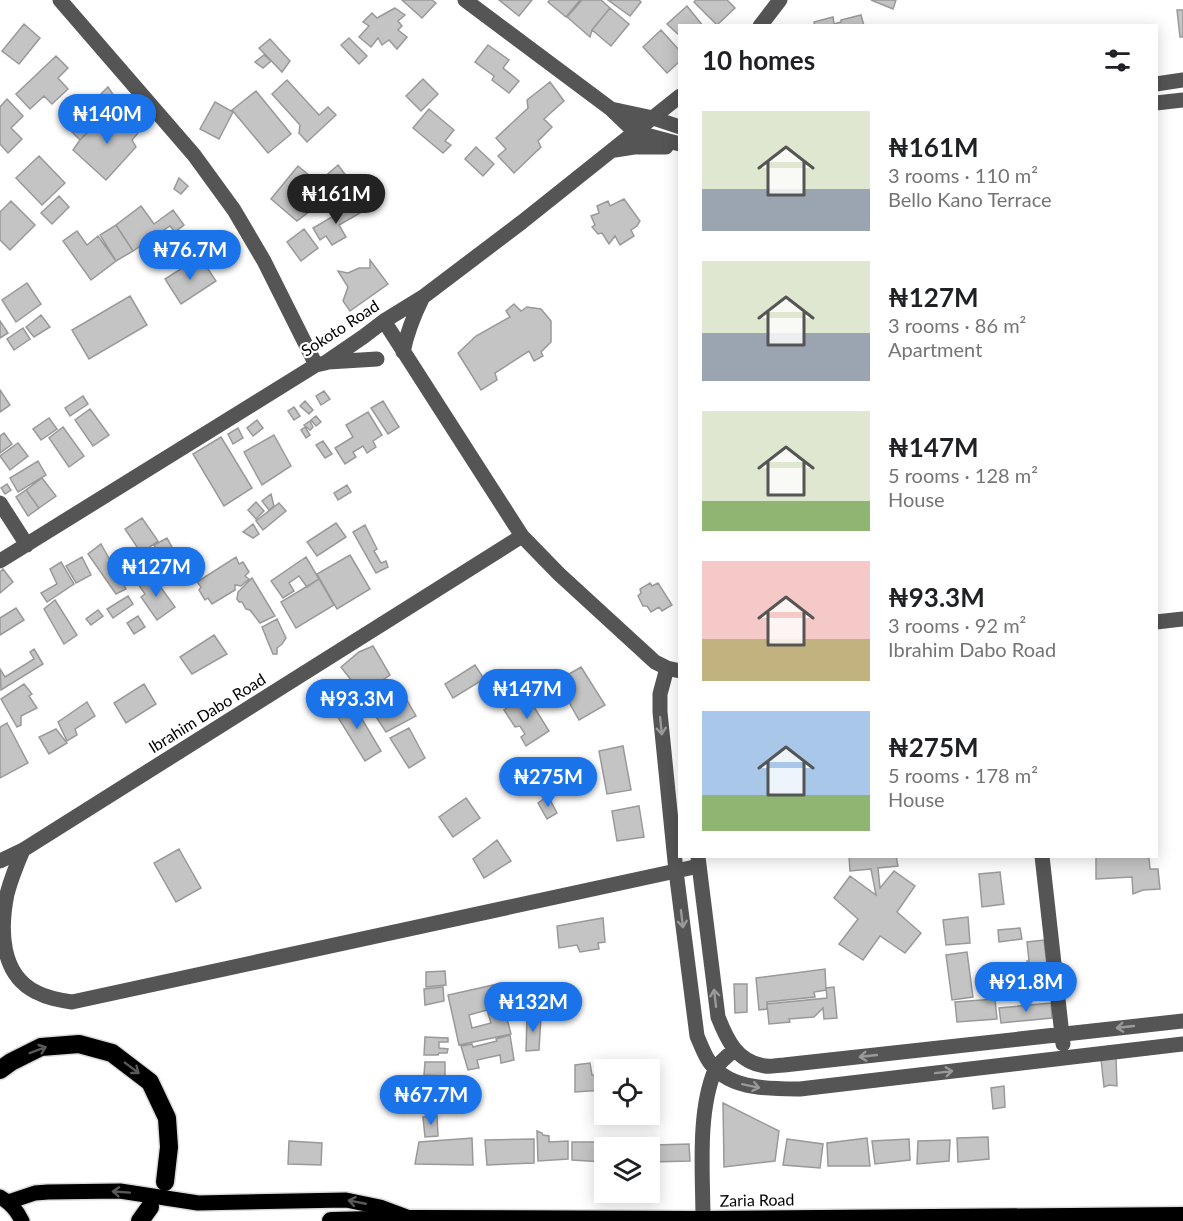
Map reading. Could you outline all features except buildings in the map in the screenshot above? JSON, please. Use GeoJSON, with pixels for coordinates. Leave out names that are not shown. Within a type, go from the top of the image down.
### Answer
{"type":"FeatureCollection","features":[{"type":"Feature","properties":{"kind":"highway"},"geometry":{"type":"LineString","coordinates":[[0,1070],[41,1047],[79,1044],[112,1053],[150,1082],[167,1118],[169,1147],[165,1182]]}},
{"type":"Feature","properties":{"kind":"highway","name":"Zaria Road"},"geometry":{"type":"LineString","coordinates":[[331,1221],[1183,1216]]}},
{"type":"Feature","properties":{"kind":"main road"},"geometry":{"type":"LineString","coordinates":[[4,1199],[48,1191],[120,1191],[198,1203],[346,1200],[380,1207],[413,1219]]}},
{"type":"Feature","properties":{"kind":"main road"},"geometry":{"type":"LineString","coordinates":[[4,1199],[16,1210],[22,1221]]}},
{"type":"Feature","properties":{"kind":"street"},"geometry":{"type":"LineString","coordinates":[[60,0],[194,155],[234,210],[320,364],[377,359]]}},
{"type":"Feature","properties":{"kind":"street"},"geometry":{"type":"LineString","coordinates":[[465,0],[611,109],[635,132],[678,144]]}},
{"type":"Feature","properties":{"kind":"street"},"geometry":{"type":"LineString","coordinates":[[762,24],[780,0]]}},
{"type":"Feature","properties":{"kind":"street"},"geometry":{"type":"LineString","coordinates":[[1158,84],[1183,80]]}},
{"type":"Feature","properties":{"kind":"street","name":"Sokoto Road"},"geometry":{"type":"LineString","coordinates":[[0,561],[363,338],[384,321],[423,297],[678,98]]}},
{"type":"Feature","properties":{"kind":"street"},"geometry":{"type":"LineString","coordinates":[[1158,103],[1183,100]]}},
{"type":"Feature","properties":{"kind":"street"},"geometry":{"type":"LineString","coordinates":[[611,109],[653,118],[678,127]]}},
{"type":"Feature","properties":{"kind":"street"},"geometry":{"type":"LineString","coordinates":[[612,151],[634,147],[678,145]]}},
{"type":"Feature","properties":{"kind":"street"},"geometry":{"type":"LineString","coordinates":[[403,352],[412,317],[423,297]]}},
{"type":"Feature","properties":{"kind":"street"},"geometry":{"type":"LineString","coordinates":[[384,321],[522,536],[559,574],[655,662],[673,670],[660,694],[660,712],[676,871],[697,1036],[708,1060],[716,1068],[737,1083],[763,1089],[800,1089],[1183,1044]]}},
{"type":"Feature","properties":{"kind":"street"},"geometry":{"type":"LineString","coordinates":[[0,503],[27,545]]}},
{"type":"Feature","properties":{"kind":"street","name":"Ibrahim Dabo Road"},"geometry":{"type":"LineString","coordinates":[[0,861],[23,850],[522,536]]}},
{"type":"Feature","properties":{"kind":"street"},"geometry":{"type":"LineString","coordinates":[[1158,622],[1183,619]]}},
{"type":"Feature","properties":{"kind":"street"},"geometry":{"type":"LineString","coordinates":[[23,850],[6,895],[1,934],[3,950],[8,965],[18,980],[34,992],[72,1002],[676,871],[698,861],[718,1017],[726,1038],[734,1050],[750,1061],[775,1066],[1183,1021]]}},
{"type":"Feature","properties":{"kind":"street"},"geometry":{"type":"LineString","coordinates":[[1042,858],[1064,1058]]}},
{"type":"Feature","properties":{"kind":"street"},"geometry":{"type":"LineString","coordinates":[[703,1220],[703,1131],[706,1101],[716,1068],[734,1050]]}}]}
